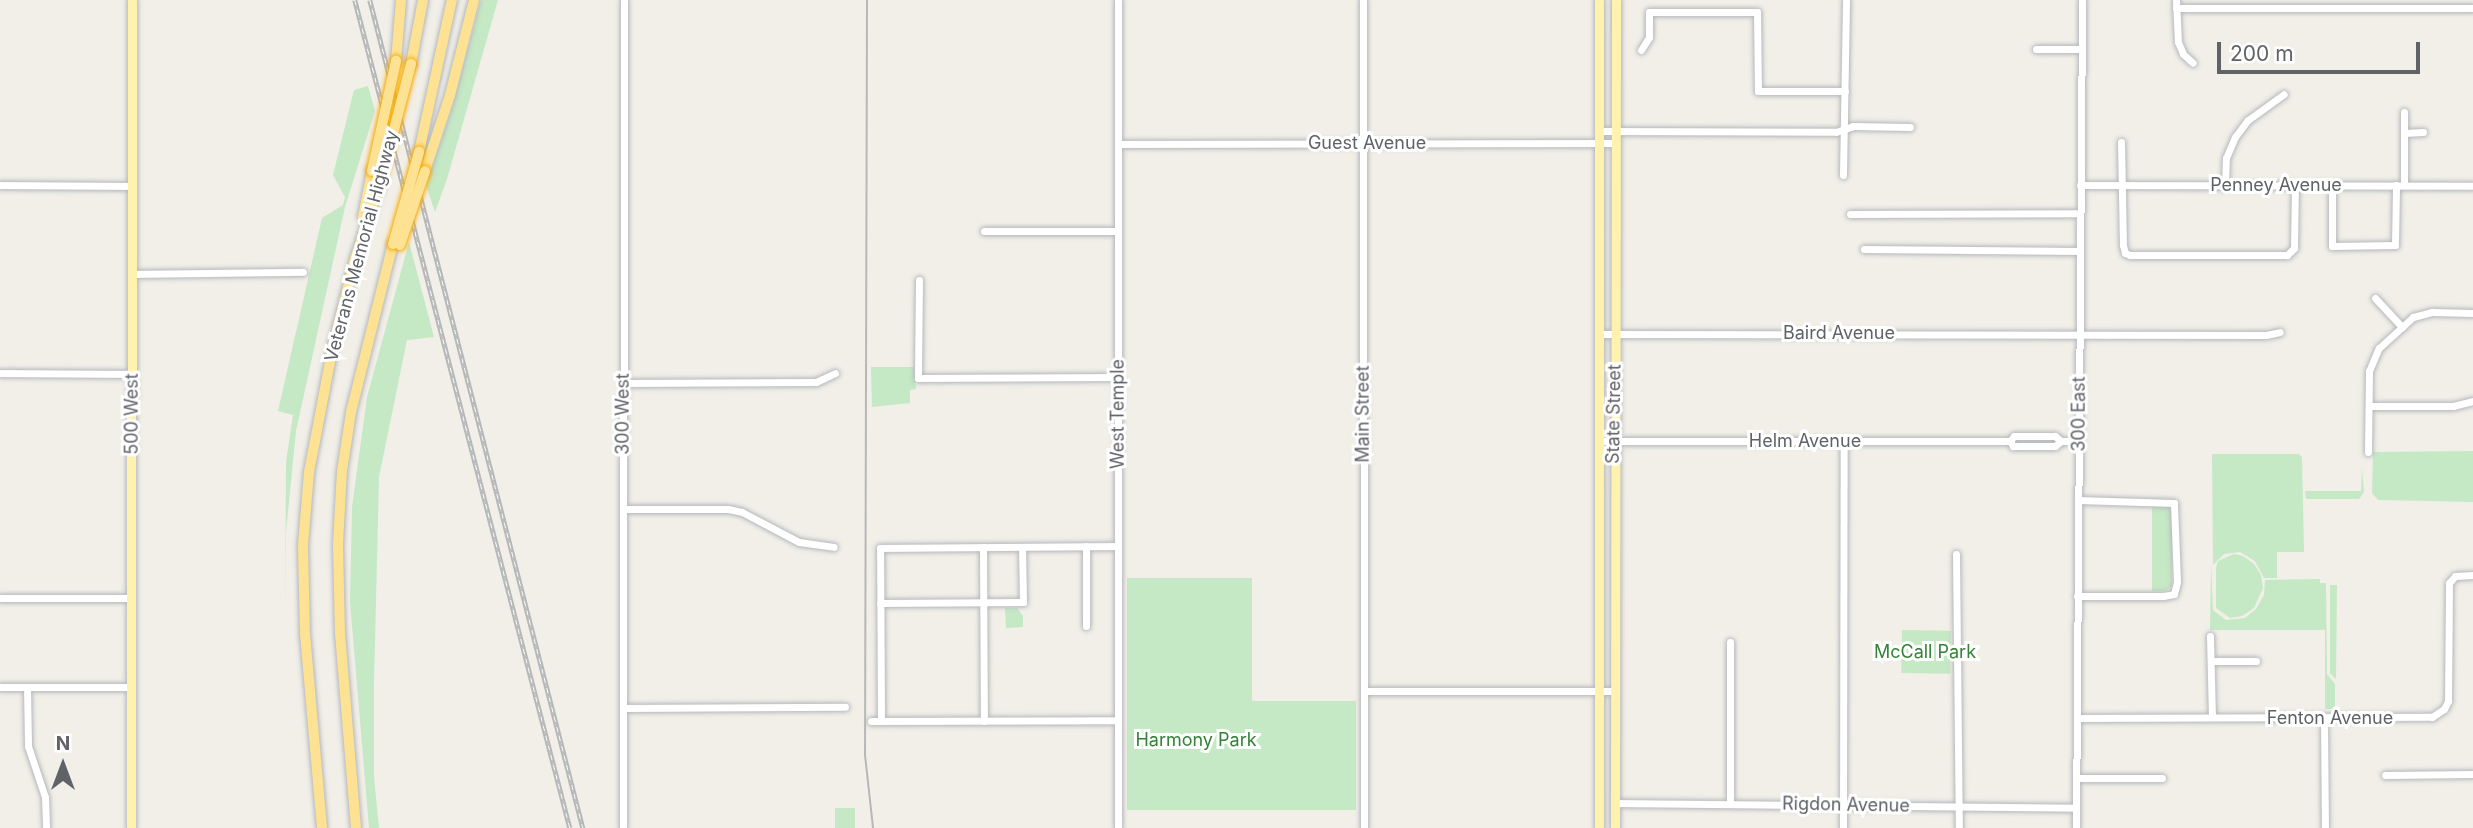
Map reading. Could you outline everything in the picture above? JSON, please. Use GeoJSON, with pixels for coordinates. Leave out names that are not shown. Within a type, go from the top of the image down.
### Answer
{"type":"FeatureCollection","features":[{"type":"Feature","properties":{"kind":"highway"},"geometry":{"type":"LineString","coordinates":[[355,259],[396,61],[401,0]]}},
{"type":"Feature","properties":{"kind":"highway","name":"Veterans Memorial Highway"},"geometry":{"type":"LineString","coordinates":[[321,828],[305,635],[303,545],[318,413],[355,259],[381,180],[411,64],[423,0]]}},
{"type":"Feature","properties":{"kind":"highway","name":"Veterans Memorial Highway"},"geometry":{"type":"LineString","coordinates":[[356,828],[340,634],[338,544],[342,471],[351,412],[383,279],[397,244],[452,0]]}},
{"type":"Feature","properties":{"kind":"highway"},"geometry":{"type":"LineString","coordinates":[[397,244],[425,171],[453,84],[474,0]]}},
{"type":"Feature","properties":{"kind":"main road","name":"500 West"},"geometry":{"type":"LineString","coordinates":[[131,828],[132,0]]}},
{"type":"Feature","properties":{"kind":"main road","name":"State Street"},"geometry":{"type":"LineString","coordinates":[[1600,0],[1600,828]]}},
{"type":"Feature","properties":{"kind":"main road","name":"State Street"},"geometry":{"type":"LineString","coordinates":[[1615,828],[1613,691],[1616,0]]}},
{"type":"Feature","properties":{"kind":"street","name":"300 West"},"geometry":{"type":"LineString","coordinates":[[623,828],[624,0]]}},
{"type":"Feature","properties":{"kind":"street","name":"West Temple"},"geometry":{"type":"LineString","coordinates":[[1118,0],[1118,828]]}},
{"type":"Feature","properties":{"kind":"street","name":"Main Street"},"geometry":{"type":"LineString","coordinates":[[1363,0],[1364,828]]}},
{"type":"Feature","properties":{"kind":"street"},"geometry":{"type":"LineString","coordinates":[[1843,175],[1846,0]]}},
{"type":"Feature","properties":{"kind":"street","name":"300 East"},"geometry":{"type":"LineString","coordinates":[[2076,828],[2081,0]]}},
{"type":"Feature","properties":{"kind":"street"},"geometry":{"type":"LineString","coordinates":[[2193,63],[2178,42],[2176,4],[2335,4],[2473,8]]}},
{"type":"Feature","properties":{"kind":"street"},"geometry":{"type":"LineString","coordinates":[[1642,50],[1649,37],[1649,12],[1757,12],[1758,91],[1845,91]]}},
{"type":"Feature","properties":{"kind":"street"},"geometry":{"type":"LineString","coordinates":[[2036,49],[2081,49]]}},
{"type":"Feature","properties":{"kind":"street"},"geometry":{"type":"LineString","coordinates":[[2225,185],[2227,158],[2235,136],[2248,120],[2284,94]]}},
{"type":"Feature","properties":{"kind":"street"},"geometry":{"type":"LineString","coordinates":[[2332,185],[2332,246],[2395,245],[2404,112]]}},
{"type":"Feature","properties":{"kind":"street"},"geometry":{"type":"LineString","coordinates":[[1599,131],[1843,130],[1853,126],[1910,127]]}},
{"type":"Feature","properties":{"kind":"street"},"geometry":{"type":"LineString","coordinates":[[2404,133],[2423,132]]}},
{"type":"Feature","properties":{"kind":"street"},"geometry":{"type":"LineString","coordinates":[[2121,142],[2123,245],[2125,253],[2130,255],[2281,256],[2291,253],[2295,186]]}},
{"type":"Feature","properties":{"kind":"street","name":"Guest Avenue"},"geometry":{"type":"LineString","coordinates":[[1118,144],[1616,143]]}},
{"type":"Feature","properties":{"kind":"street"},"geometry":{"type":"LineString","coordinates":[[0,185],[132,187]]}},
{"type":"Feature","properties":{"kind":"street","name":"Penney Avenue"},"geometry":{"type":"LineString","coordinates":[[2080,185],[2473,186]]}},
{"type":"Feature","properties":{"kind":"street"},"geometry":{"type":"LineString","coordinates":[[1850,214],[2080,213]]}},
{"type":"Feature","properties":{"kind":"street"},"geometry":{"type":"LineString","coordinates":[[984,231],[1118,231]]}},
{"type":"Feature","properties":{"kind":"street"},"geometry":{"type":"LineString","coordinates":[[1864,250],[2080,251]]}},
{"type":"Feature","properties":{"kind":"street"},"geometry":{"type":"LineString","coordinates":[[132,274],[303,272]]}},
{"type":"Feature","properties":{"kind":"street"},"geometry":{"type":"LineString","coordinates":[[919,279],[918,378],[1118,377]]}},
{"type":"Feature","properties":{"kind":"street"},"geometry":{"type":"LineString","coordinates":[[2375,298],[2402,327]]}},
{"type":"Feature","properties":{"kind":"street"},"geometry":{"type":"LineString","coordinates":[[2368,452],[2369,371],[2373,357],[2402,327],[2423,314],[2473,313]]}},
{"type":"Feature","properties":{"kind":"street","name":"Baird Avenue"},"geometry":{"type":"LineString","coordinates":[[1599,334],[2080,332],[2266,335],[2280,332]]}},
{"type":"Feature","properties":{"kind":"street"},"geometry":{"type":"LineString","coordinates":[[0,373],[132,374]]}},
{"type":"Feature","properties":{"kind":"street"},"geometry":{"type":"LineString","coordinates":[[624,383],[816,382],[835,373]]}},
{"type":"Feature","properties":{"kind":"street"},"geometry":{"type":"LineString","coordinates":[[2369,406],[2453,406],[2473,401]]}},
{"type":"Feature","properties":{"kind":"street","name":"Helm Avenue"},"geometry":{"type":"LineString","coordinates":[[1599,441],[2010,441],[2014,446],[2055,446],[2061,441],[2079,441]]}},
{"type":"Feature","properties":{"kind":"street"},"geometry":{"type":"LineString","coordinates":[[1843,828],[1844,441]]}},
{"type":"Feature","properties":{"kind":"street"},"geometry":{"type":"LineString","coordinates":[[2077,596],[2174,593],[2177,582],[2174,503],[2078,500]]}},
{"type":"Feature","properties":{"kind":"street"},"geometry":{"type":"LineString","coordinates":[[623,509],[735,510],[799,541],[834,547]]}},
{"type":"Feature","properties":{"kind":"street"},"geometry":{"type":"LineString","coordinates":[[1086,546],[1086,626]]}},
{"type":"Feature","properties":{"kind":"street"},"geometry":{"type":"LineString","coordinates":[[881,721],[880,548],[1118,546]]}},
{"type":"Feature","properties":{"kind":"street"},"geometry":{"type":"LineString","coordinates":[[983,547],[984,721]]}},
{"type":"Feature","properties":{"kind":"street"},"geometry":{"type":"LineString","coordinates":[[880,603],[1023,602],[1022,547]]}},
{"type":"Feature","properties":{"kind":"street"},"geometry":{"type":"LineString","coordinates":[[1956,554],[1959,828]]}},
{"type":"Feature","properties":{"kind":"street","name":"Fenton Avenue"},"geometry":{"type":"LineString","coordinates":[[2077,718],[2426,718],[2444,709],[2449,691],[2449,588],[2455,576],[2473,575]]}},
{"type":"Feature","properties":{"kind":"street"},"geometry":{"type":"LineString","coordinates":[[0,598],[131,598]]}},
{"type":"Feature","properties":{"kind":"street"},"geometry":{"type":"LineString","coordinates":[[2210,636],[2213,717]]}},
{"type":"Feature","properties":{"kind":"street"},"geometry":{"type":"LineString","coordinates":[[1730,803],[1731,642]]}},
{"type":"Feature","properties":{"kind":"street"},"geometry":{"type":"LineString","coordinates":[[2211,661],[2256,661]]}},
{"type":"Feature","properties":{"kind":"street"},"geometry":{"type":"LineString","coordinates":[[0,687],[131,687]]}},
{"type":"Feature","properties":{"kind":"street"},"geometry":{"type":"LineString","coordinates":[[27,687],[28,746],[40,779],[46,828]]}},
{"type":"Feature","properties":{"kind":"street"},"geometry":{"type":"LineString","coordinates":[[1364,691],[1613,691]]}},
{"type":"Feature","properties":{"kind":"street"},"geometry":{"type":"LineString","coordinates":[[623,708],[845,707]]}},
{"type":"Feature","properties":{"kind":"street"},"geometry":{"type":"LineString","coordinates":[[2324,718],[2325,828]]}},
{"type":"Feature","properties":{"kind":"street"},"geometry":{"type":"LineString","coordinates":[[871,721],[1118,720]]}},
{"type":"Feature","properties":{"kind":"street"},"geometry":{"type":"LineString","coordinates":[[2385,775],[2473,775]]}},
{"type":"Feature","properties":{"kind":"street"},"geometry":{"type":"LineString","coordinates":[[2077,778],[2162,778]]}},
{"type":"Feature","properties":{"kind":"street","name":"Rigdon Avenue"},"geometry":{"type":"LineString","coordinates":[[1615,803],[2076,808]]}},
{"type":"Feature","properties":{"kind":"green space"},"geometry":{"type":"Polygon","coordinates":[[[481,0],[498,0],[447,179],[435,212],[426,186],[453,105],[481,0]]]}},
{"type":"Feature","properties":{"kind":"green space"},"geometry":{"type":"Polygon","coordinates":[[[368,86],[375,111],[345,207],[296,431],[286,532],[285,621],[286,462],[293,415],[278,411],[322,218],[343,205],[345,197],[333,175],[354,90],[368,86]]]}},
{"type":"Feature","properties":{"kind":"green space"},"geometry":{"type":"Polygon","coordinates":[[[409,242],[434,337],[407,340],[379,477],[374,777],[379,828],[369,828],[350,602],[352,507],[367,397],[409,242]]]}},
{"type":"Feature","properties":{"kind":"green space"},"geometry":{"type":"Polygon","coordinates":[[[871,367],[914,367],[916,389],[910,390],[910,403],[872,407],[871,367]]]}},
{"type":"Feature","properties":{"kind":"green space"},"geometry":{"type":"Polygon","coordinates":[[[2473,451],[2473,502],[2378,500],[2372,493],[2373,452],[2473,451]]]}},
{"type":"Feature","properties":{"kind":"green space"},"geometry":{"type":"Polygon","coordinates":[[[2212,454],[2299,454],[2302,457],[2304,552],[2277,552],[2277,578],[2264,578],[2255,561],[2240,552],[2224,554],[2213,565],[2212,454]]]}},
{"type":"Feature","properties":{"kind":"green space"},"geometry":{"type":"Polygon","coordinates":[[[2362,468],[2364,492],[2359,499],[2306,499],[2305,491],[2361,491],[2362,468]]]}},
{"type":"Feature","properties":{"kind":"green space"},"geometry":{"type":"Polygon","coordinates":[[[2152,505],[2167,505],[2172,511],[2172,586],[2165,591],[2152,591],[2152,505]]]}},
{"type":"Feature","properties":{"kind":"green space"},"geometry":{"type":"Polygon","coordinates":[[[2234,554],[2243,556],[2254,564],[2261,575],[2263,588],[2254,608],[2242,616],[2230,618],[2216,608],[2216,568],[2218,561],[2234,554]]]}},
{"type":"Feature","properties":{"kind":"green space"},"geometry":{"type":"Polygon","coordinates":[[[2211,564],[2213,610],[2226,620],[2245,618],[2256,609],[2264,595],[2265,580],[2320,579],[2320,583],[2326,583],[2327,674],[2335,684],[2335,709],[2325,709],[2325,630],[2210,630],[2211,564]]]}},
{"type":"Feature","properties":{"kind":"green space","name":"Harmony Park"},"geometry":{"type":"Polygon","coordinates":[[[1127,578],[1252,578],[1252,701],[1356,701],[1356,810],[1127,810],[1127,578]]]}},
{"type":"Feature","properties":{"kind":"green space"},"geometry":{"type":"Polygon","coordinates":[[[2330,585],[2337,585],[2336,679],[2330,673],[2330,585]]]}},
{"type":"Feature","properties":{"kind":"green space"},"geometry":{"type":"Polygon","coordinates":[[[1005,608],[1017,608],[1023,616],[1023,627],[1006,628],[1005,608]]]}},
{"type":"Feature","properties":{"kind":"green space","name":"McCall Park"},"geometry":{"type":"Polygon","coordinates":[[[1902,630],[1951,631],[1950,674],[1901,673],[1902,630]]]}},
{"type":"Feature","properties":{"kind":"green space"},"geometry":{"type":"Polygon","coordinates":[[[835,808],[855,808],[855,828],[835,828],[835,808]]]}},
{"type":"Feature","properties":{"kind":"tram line"},"geometry":{"type":"LineString","coordinates":[[867,0],[865,755],[873,828]]}},
{"type":"Feature","properties":{"kind":"railway"},"geometry":{"type":"LineString","coordinates":[[355,0],[570,828]]}},
{"type":"Feature","properties":{"kind":"railway"},"geometry":{"type":"LineString","coordinates":[[370,0],[583,828]]}}]}
